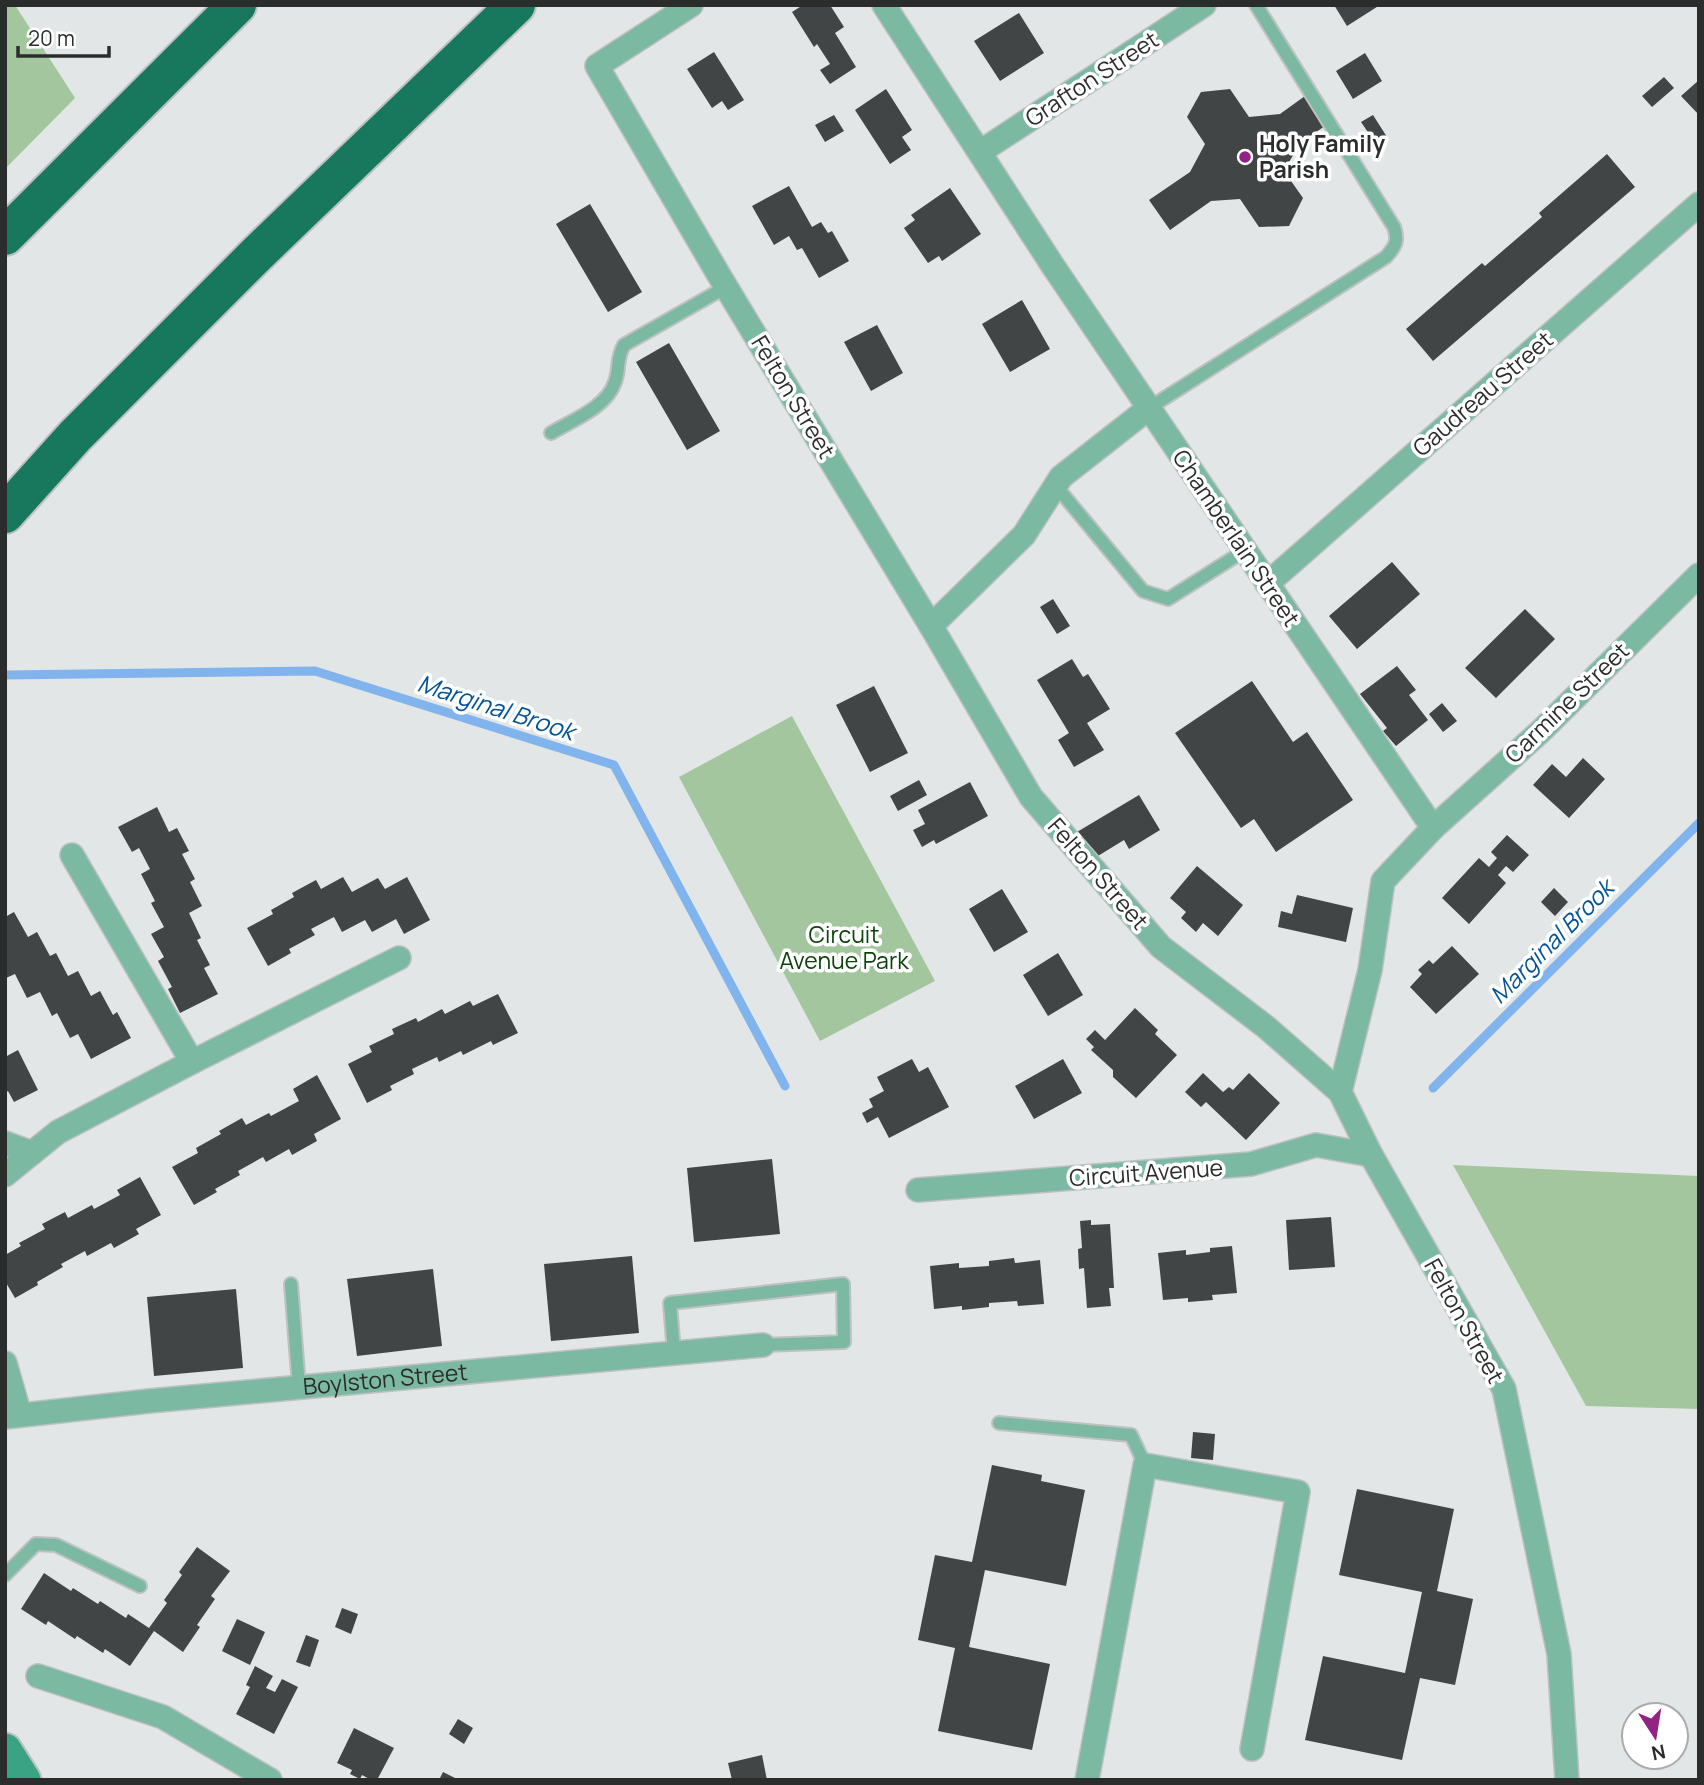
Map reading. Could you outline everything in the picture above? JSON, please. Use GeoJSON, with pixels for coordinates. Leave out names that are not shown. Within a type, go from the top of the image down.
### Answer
{"type":"FeatureCollection","features":[{"type":"Feature","properties":{"kind":"highway"},"geometry":{"type":"LineString","coordinates":[[87,153],[215,5]]}},
{"type":"Feature","properties":{"kind":"highway"},"geometry":{"type":"LineString","coordinates":[[5,236],[237,5]]}},
{"type":"Feature","properties":{"kind":"highway"},"geometry":{"type":"LineString","coordinates":[[5,514],[75,436],[257,254],[506,15],[538,5]]}},
{"type":"Feature","properties":{"kind":"main road"},"geometry":{"type":"LineString","coordinates":[[5,1750],[24,1780]]}},
{"type":"Feature","properties":{"kind":"street","name":"Felton Street"},"geometry":{"type":"LineString","coordinates":[[691,5],[597,65],[726,287],[1031,797],[1161,947],[1266,1027],[1340,1092],[1371,1155],[1504,1389],[1559,1654],[1567,1780]]}},
{"type":"Feature","properties":{"kind":"street","name":"Chamberlain Street"},"geometry":{"type":"LineString","coordinates":[[884,5],[1053,266],[1433,828]]}},
{"type":"Feature","properties":{"kind":"street","name":"Grafton Street"},"geometry":{"type":"LineString","coordinates":[[979,152],[1205,5]]}},
{"type":"Feature","properties":{"kind":"street","name":"Gaudreau Street"},"geometry":{"type":"LineString","coordinates":[[1267,584],[1699,204]]}},
{"type":"Feature","properties":{"kind":"street"},"geometry":{"type":"LineString","coordinates":[[931,626],[1024,535],[1061,477],[1149,408]]}},
{"type":"Feature","properties":{"kind":"street","name":"Carmine Street"},"geometry":{"type":"LineString","coordinates":[[1433,828],[1541,731],[1699,575]]}},
{"type":"Feature","properties":{"kind":"street"},"geometry":{"type":"LineString","coordinates":[[1340,1092],[1370,970],[1383,881],[1433,828]]}},
{"type":"Feature","properties":{"kind":"street"},"geometry":{"type":"LineString","coordinates":[[72,855],[192,1062]]}},
{"type":"Feature","properties":{"kind":"street"},"geometry":{"type":"LineString","coordinates":[[5,1175],[58,1132],[400,958]]}},
{"type":"Feature","properties":{"kind":"street"},"geometry":{"type":"LineString","coordinates":[[5,1143],[32,1153]]}},
{"type":"Feature","properties":{"kind":"street","name":"Circuit Avenue"},"geometry":{"type":"LineString","coordinates":[[918,1190],[1251,1164],[1316,1145],[1371,1155]]}},
{"type":"Feature","properties":{"kind":"street","name":"Boylston Street"},"geometry":{"type":"LineString","coordinates":[[13,1416],[763,1345]]}},
{"type":"Feature","properties":{"kind":"street"},"geometry":{"type":"LineString","coordinates":[[5,1363],[13,1416]]}},
{"type":"Feature","properties":{"kind":"street"},"geometry":{"type":"LineString","coordinates":[[1087,1780],[1145,1465],[1298,1492],[1252,1749]]}},
{"type":"Feature","properties":{"kind":"street"},"geometry":{"type":"LineString","coordinates":[[38,1676],[163,1717],[270,1780]]}},
{"type":"Feature","properties":{"kind":"lane"},"geometry":{"type":"LineString","coordinates":[[1149,408],[1386,257],[1395,246],[1397,237],[1394,227],[1256,5]]}},
{"type":"Feature","properties":{"kind":"lane"},"geometry":{"type":"LineString","coordinates":[[551,433],[601,403],[615,382],[618,354],[624,345],[726,287]]}},
{"type":"Feature","properties":{"kind":"lane"},"geometry":{"type":"LineString","coordinates":[[1055,486],[1143,591],[1168,599],[1244,551]]}},
{"type":"Feature","properties":{"kind":"lane"},"geometry":{"type":"LineString","coordinates":[[291,1284],[299,1387]]}},
{"type":"Feature","properties":{"kind":"lane"},"geometry":{"type":"LineString","coordinates":[[674,1353],[670,1303],[843,1284],[844,1342],[763,1345]]}},
{"type":"Feature","properties":{"kind":"lane"},"geometry":{"type":"LineString","coordinates":[[999,1423],[1131,1435],[1145,1465]]}},
{"type":"Feature","properties":{"kind":"lane"},"geometry":{"type":"LineString","coordinates":[[5,1575],[36,1544],[55,1545],[140,1586]]}},
{"type":"Feature","properties":{"kind":"green space"},"geometry":{"type":"Polygon","coordinates":[[[5,5],[15,5],[75,98],[5,169],[5,5]]]}},
{"type":"Feature","properties":{"kind":"green space","name":"Circuit Avenue Park"},"geometry":{"type":"Polygon","coordinates":[[[792,716],[935,981],[820,1041],[679,777],[792,716]]]}},
{"type":"Feature","properties":{"kind":"green space"},"geometry":{"type":"Polygon","coordinates":[[[1453,1165],[1699,1176],[1699,1409],[1586,1406],[1453,1165]]]}},
{"type":"Feature","properties":{"kind":"building"},"geometry":{"type":"Polygon","coordinates":[[[803,5],[830,5],[844,27],[835,33],[856,67],[830,84],[820,70],[830,64],[817,44],[814,47],[792,12],[803,5]]]}},
{"type":"Feature","properties":{"kind":"building"},"geometry":{"type":"Polygon","coordinates":[[[1334,5],[1380,5],[1347,26],[1334,5]]]}},
{"type":"Feature","properties":{"kind":"building"},"geometry":{"type":"Polygon","coordinates":[[[1019,13],[1044,53],[1000,81],[974,41],[1019,13]]]}},
{"type":"Feature","properties":{"kind":"building"},"geometry":{"type":"Polygon","coordinates":[[[714,52],[744,100],[728,110],[722,101],[712,108],[687,69],[714,52]]]}},
{"type":"Feature","properties":{"kind":"building"},"geometry":{"type":"Polygon","coordinates":[[[1365,53],[1382,81],[1353,99],[1336,71],[1365,53]]]}},
{"type":"Feature","properties":{"kind":"building"},"geometry":{"type":"Polygon","coordinates":[[[1664,77],[1674,88],[1652,107],[1642,96],[1664,77]]]}},
{"type":"Feature","properties":{"kind":"building"},"geometry":{"type":"Polygon","coordinates":[[[1699,80],[1699,115],[1681,96],[1699,80]]]}},
{"type":"Feature","properties":{"kind":"building"},"geometry":{"type":"Polygon","coordinates":[[[886,89],[912,130],[902,137],[911,150],[890,164],[855,110],[886,89]]]}},
{"type":"Feature","properties":{"kind":"building","name":"Holy Family Parish"},"geometry":{"type":"Polygon","coordinates":[[[1230,89],[1249,117],[1280,114],[1305,96],[1325,126],[1300,143],[1284,171],[1303,198],[1289,226],[1259,227],[1240,199],[1211,201],[1170,230],[1149,200],[1190,172],[1205,144],[1187,117],[1201,92],[1230,89]]]}},
{"type":"Feature","properties":{"kind":"building"},"geometry":{"type":"Polygon","coordinates":[[[834,115],[844,131],[825,142],[815,125],[834,115]]]}},
{"type":"Feature","properties":{"kind":"building"},"geometry":{"type":"Polygon","coordinates":[[[1373,115],[1387,137],[1376,144],[1361,122],[1373,115]]]}},
{"type":"Feature","properties":{"kind":"building"},"geometry":{"type":"Polygon","coordinates":[[[1607,154],[1635,187],[1433,361],[1406,329],[1482,263],[1485,266],[1542,217],[1539,213],[1607,154]]]}},
{"type":"Feature","properties":{"kind":"building"},"geometry":{"type":"Polygon","coordinates":[[[789,186],[812,227],[821,222],[828,233],[832,231],[849,261],[819,278],[802,248],[797,250],[789,236],[774,245],[752,206],[789,186]]]}},
{"type":"Feature","properties":{"kind":"building"},"geometry":{"type":"Polygon","coordinates":[[[950,188],[981,234],[942,261],[939,256],[928,263],[904,228],[915,220],[911,215],[950,188]]]}},
{"type":"Feature","properties":{"kind":"building"},"geometry":{"type":"Polygon","coordinates":[[[590,204],[642,292],[608,312],[556,224],[590,204]]]}},
{"type":"Feature","properties":{"kind":"building"},"geometry":{"type":"Polygon","coordinates":[[[1022,300],[1050,349],[1010,372],[982,324],[1022,300]]]}},
{"type":"Feature","properties":{"kind":"building"},"geometry":{"type":"Polygon","coordinates":[[[877,325],[903,373],[871,391],[844,342],[877,325]]]}},
{"type":"Feature","properties":{"kind":"building"},"geometry":{"type":"Polygon","coordinates":[[[669,343],[720,431],[687,450],[636,362],[669,343]]]}},
{"type":"Feature","properties":{"kind":"building"},"geometry":{"type":"Polygon","coordinates":[[[1392,562],[1420,594],[1357,649],[1329,616],[1392,562]]]}},
{"type":"Feature","properties":{"kind":"building"},"geometry":{"type":"Polygon","coordinates":[[[1053,599],[1070,626],[1057,634],[1040,607],[1053,599]]]}},
{"type":"Feature","properties":{"kind":"building"},"geometry":{"type":"Polygon","coordinates":[[[1525,609],[1555,639],[1496,698],[1465,668],[1525,609]]]}},
{"type":"Feature","properties":{"kind":"building"},"geometry":{"type":"Polygon","coordinates":[[[1072,659],[1083,677],[1088,674],[1110,709],[1087,723],[1104,750],[1074,767],[1058,740],[1069,733],[1037,680],[1072,659]]]}},
{"type":"Feature","properties":{"kind":"building"},"geometry":{"type":"Polygon","coordinates":[[[1397,666],[1416,690],[1409,695],[1428,720],[1396,746],[1383,731],[1387,728],[1360,694],[1397,666]]]}},
{"type":"Feature","properties":{"kind":"building"},"geometry":{"type":"Polygon","coordinates":[[[1252,681],[1293,742],[1307,732],[1353,800],[1276,852],[1254,819],[1241,828],[1175,733],[1252,681]]]}},
{"type":"Feature","properties":{"kind":"building"},"geometry":{"type":"Polygon","coordinates":[[[874,686],[908,753],[870,772],[836,705],[874,686]]]}},
{"type":"Feature","properties":{"kind":"building"},"geometry":{"type":"Polygon","coordinates":[[[1442,703],[1457,721],[1443,732],[1429,714],[1442,703]]]}},
{"type":"Feature","properties":{"kind":"building"},"geometry":{"type":"Polygon","coordinates":[[[1583,758],[1605,779],[1569,818],[1533,785],[1552,764],[1566,777],[1583,758]]]}},
{"type":"Feature","properties":{"kind":"building"},"geometry":{"type":"Polygon","coordinates":[[[919,780],[927,795],[898,811],[890,796],[919,780]]]}},
{"type":"Feature","properties":{"kind":"building"},"geometry":{"type":"Polygon","coordinates":[[[970,782],[988,816],[936,844],[934,840],[922,847],[913,830],[925,824],[918,810],[970,782]]]}},
{"type":"Feature","properties":{"kind":"building"},"geometry":{"type":"Polygon","coordinates":[[[1139,795],[1160,830],[1129,849],[1124,840],[1093,859],[1077,832],[1139,795]]]}},
{"type":"Feature","properties":{"kind":"building"},"geometry":{"type":"Polygon","coordinates":[[[157,807],[169,832],[177,828],[189,851],[182,854],[195,879],[190,882],[202,906],[189,913],[201,938],[197,940],[210,965],[204,968],[218,994],[180,1013],[168,989],[172,987],[158,961],[164,957],[151,934],[164,927],[151,903],[155,901],[141,874],[150,869],[139,848],[132,852],[118,827],[157,807]]]}},
{"type":"Feature","properties":{"kind":"building"},"geometry":{"type":"Polygon","coordinates":[[[1507,835],[1529,855],[1513,872],[1506,866],[1498,875],[1506,883],[1469,924],[1442,898],[1479,858],[1489,867],[1497,858],[1491,852],[1507,835]]]}},
{"type":"Feature","properties":{"kind":"building"},"geometry":{"type":"Polygon","coordinates":[[[1197,866],[1243,905],[1218,936],[1203,923],[1196,932],[1181,918],[1186,912],[1170,898],[1197,866]]]}},
{"type":"Feature","properties":{"kind":"building"},"geometry":{"type":"Polygon","coordinates":[[[343,877],[352,892],[378,878],[385,889],[407,877],[430,920],[404,934],[396,919],[372,932],[365,920],[342,932],[334,917],[311,929],[315,935],[289,949],[291,953],[268,966],[247,928],[273,914],[271,910],[294,897],[292,893],[316,880],[321,889],[343,877]]]}},
{"type":"Feature","properties":{"kind":"building"},"geometry":{"type":"Polygon","coordinates":[[[1554,888],[1568,902],[1555,916],[1541,902],[1554,888]]]}},
{"type":"Feature","properties":{"kind":"building"},"geometry":{"type":"Polygon","coordinates":[[[1002,889],[1028,932],[994,952],[969,909],[1002,889]]]}},
{"type":"Feature","properties":{"kind":"building"},"geometry":{"type":"Polygon","coordinates":[[[1297,895],[1353,908],[1346,942],[1278,927],[1281,911],[1292,914],[1297,895]]]}},
{"type":"Feature","properties":{"kind":"building"},"geometry":{"type":"Polygon","coordinates":[[[14,912],[28,937],[37,932],[50,956],[56,953],[68,976],[78,971],[91,996],[100,991],[113,1015],[117,1012],[131,1038],[91,1059],[78,1034],[70,1038],[57,1013],[52,1016],[40,992],[27,998],[15,974],[6,978],[5,917],[14,912]]]}},
{"type":"Feature","properties":{"kind":"building"},"geometry":{"type":"Polygon","coordinates":[[[1452,946],[1479,974],[1436,1014],[1410,987],[1422,974],[1418,970],[1429,960],[1433,964],[1452,946]]]}},
{"type":"Feature","properties":{"kind":"building"},"geometry":{"type":"Polygon","coordinates":[[[1058,953],[1083,995],[1048,1016],[1023,975],[1058,953]]]}},
{"type":"Feature","properties":{"kind":"building"},"geometry":{"type":"Polygon","coordinates":[[[498,994],[518,1033],[493,1045],[491,1041],[463,1055],[461,1051],[439,1062],[437,1057],[412,1069],[414,1074],[390,1086],[392,1090],[367,1103],[348,1064],[372,1052],[369,1046],[394,1034],[392,1029],[416,1018],[418,1022],[442,1009],[445,1014],[470,1001],[473,1006],[498,994]]]}},
{"type":"Feature","properties":{"kind":"building"},"geometry":{"type":"Polygon","coordinates":[[[1135,1008],[1158,1030],[1155,1034],[1177,1055],[1136,1098],[1113,1077],[1113,1070],[1091,1050],[1094,1047],[1086,1039],[1095,1030],[1105,1040],[1135,1008]]]}},
{"type":"Feature","properties":{"kind":"building"},"geometry":{"type":"Polygon","coordinates":[[[18,1050],[38,1090],[14,1102],[8,1091],[5,1093],[5,1057],[18,1050]]]}},
{"type":"Feature","properties":{"kind":"building"},"geometry":{"type":"Polygon","coordinates":[[[912,1059],[919,1072],[928,1067],[949,1107],[889,1138],[878,1117],[867,1123],[862,1113],[873,1107],[869,1099],[884,1091],[877,1077],[912,1059]]]}},
{"type":"Feature","properties":{"kind":"building"},"geometry":{"type":"Polygon","coordinates":[[[1063,1059],[1082,1093],[1034,1119],[1015,1086],[1063,1059]]]}},
{"type":"Feature","properties":{"kind":"building"},"geometry":{"type":"Polygon","coordinates":[[[1203,1073],[1223,1092],[1229,1087],[1233,1090],[1249,1073],[1280,1103],[1246,1140],[1206,1102],[1201,1107],[1185,1092],[1203,1073]]]}},
{"type":"Feature","properties":{"kind":"building"},"geometry":{"type":"Polygon","coordinates":[[[317,1075],[341,1119],[314,1134],[317,1141],[292,1155],[289,1149],[266,1162],[263,1157],[238,1171],[240,1175],[194,1205],[172,1167],[198,1153],[196,1148],[242,1118],[246,1125],[269,1113],[271,1116],[299,1101],[293,1089],[317,1075]]]}},
{"type":"Feature","properties":{"kind":"building"},"geometry":{"type":"Polygon","coordinates":[[[772,1159],[780,1234],[694,1242],[687,1168],[772,1159]]]}},
{"type":"Feature","properties":{"kind":"building"},"geometry":{"type":"Polygon","coordinates":[[[140,1177],[161,1215],[136,1229],[139,1234],[114,1248],[111,1243],[87,1256],[85,1251],[61,1264],[63,1267],[15,1298],[5,1281],[5,1255],[21,1246],[19,1243],[45,1229],[42,1224],[65,1212],[68,1218],[92,1205],[94,1209],[120,1195],[117,1190],[140,1177]]]}},
{"type":"Feature","properties":{"kind":"building"},"geometry":{"type":"Polygon","coordinates":[[[1331,1217],[1335,1267],[1289,1270],[1286,1220],[1331,1217]]]}},
{"type":"Feature","properties":{"kind":"building"},"geometry":{"type":"Polygon","coordinates":[[[1091,1220],[1091,1225],[1110,1224],[1114,1288],[1109,1288],[1111,1306],[1087,1308],[1084,1268],[1079,1269],[1078,1249],[1082,1248],[1080,1221],[1091,1220]]]}},
{"type":"Feature","properties":{"kind":"building"},"geometry":{"type":"Polygon","coordinates":[[[1232,1246],[1237,1293],[1212,1295],[1213,1300],[1163,1300],[1158,1253],[1186,1250],[1186,1255],[1210,1252],[1210,1248],[1232,1246]]]}},
{"type":"Feature","properties":{"kind":"building"},"geometry":{"type":"Polygon","coordinates":[[[632,1256],[639,1333],[551,1341],[544,1264],[632,1256]]]}},
{"type":"Feature","properties":{"kind":"building"},"geometry":{"type":"Polygon","coordinates":[[[1014,1258],[1015,1263],[1040,1260],[1044,1304],[1018,1306],[1017,1301],[989,1303],[989,1307],[962,1310],[962,1306],[934,1309],[930,1266],[959,1263],[959,1268],[989,1266],[989,1261],[1014,1258]]]}},
{"type":"Feature","properties":{"kind":"building"},"geometry":{"type":"Polygon","coordinates":[[[433,1269],[442,1346],[357,1356],[347,1279],[433,1269]]]}},
{"type":"Feature","properties":{"kind":"building"},"geometry":{"type":"Polygon","coordinates":[[[236,1289],[243,1368],[154,1376],[147,1297],[236,1289]]]}},
{"type":"Feature","properties":{"kind":"building"},"geometry":{"type":"Polygon","coordinates":[[[1193,1432],[1215,1434],[1213,1460],[1191,1458],[1193,1432]]]}},
{"type":"Feature","properties":{"kind":"building"},"geometry":{"type":"Polygon","coordinates":[[[992,1465],[1042,1475],[1041,1481],[1085,1490],[1066,1586],[985,1570],[969,1647],[1050,1664],[1032,1750],[938,1731],[955,1648],[918,1640],[935,1555],[972,1562],[992,1465]]]}},
{"type":"Feature","properties":{"kind":"building"},"geometry":{"type":"Polygon","coordinates":[[[1357,1489],[1454,1509],[1437,1591],[1473,1599],[1455,1685],[1420,1678],[1402,1760],[1305,1740],[1323,1656],[1405,1673],[1422,1592],[1339,1575],[1357,1489]]]}},
{"type":"Feature","properties":{"kind":"building"},"geometry":{"type":"Polygon","coordinates":[[[197,1547],[230,1571],[211,1596],[215,1599],[183,1652],[154,1631],[130,1666],[105,1649],[103,1653],[77,1636],[75,1639],[48,1621],[46,1625],[21,1609],[44,1573],[71,1591],[73,1588],[98,1604],[100,1601],[126,1618],[128,1614],[149,1628],[182,1575],[179,1572],[197,1547]]]}},
{"type":"Feature","properties":{"kind":"building"},"geometry":{"type":"Polygon","coordinates":[[[342,1608],[358,1614],[351,1634],[335,1627],[342,1608]]]}},
{"type":"Feature","properties":{"kind":"building"},"geometry":{"type":"Polygon","coordinates":[[[237,1619],[265,1632],[250,1665],[222,1651],[237,1619]]]}},
{"type":"Feature","properties":{"kind":"building"},"geometry":{"type":"Polygon","coordinates":[[[306,1635],[319,1640],[310,1667],[296,1662],[306,1635]]]}},
{"type":"Feature","properties":{"kind":"building"},"geometry":{"type":"Polygon","coordinates":[[[255,1666],[273,1676],[266,1688],[275,1692],[282,1679],[298,1687],[274,1734],[236,1714],[250,1687],[246,1685],[255,1666]]]}},
{"type":"Feature","properties":{"kind":"building"},"geometry":{"type":"Polygon","coordinates":[[[458,1719],[473,1728],[464,1744],[449,1734],[458,1719]]]}},
{"type":"Feature","properties":{"kind":"building"},"geometry":{"type":"Polygon","coordinates":[[[354,1728],[394,1748],[377,1780],[362,1775],[360,1779],[350,1774],[352,1770],[337,1763],[354,1728]]]}},
{"type":"Feature","properties":{"kind":"building"},"geometry":{"type":"Polygon","coordinates":[[[762,1755],[767,1780],[732,1780],[728,1763],[762,1755]]]}},
{"type":"Feature","properties":{"kind":"building"},"geometry":{"type":"Polygon","coordinates":[[[443,1772],[459,1780],[439,1780],[443,1772]]]}},
{"type":"Feature","properties":{"kind":"waterway","name":"Marginal Brook"},"geometry":{"type":"LineString","coordinates":[[5,675],[315,671],[614,765],[785,1086]]}},
{"type":"Feature","properties":{"kind":"waterway","name":"Marginal Brook"},"geometry":{"type":"LineString","coordinates":[[1433,1088],[1699,823]]}},
{"type":"Feature","properties":{"kind":"place","name":"Holy Family Parish"},"geometry":{"type":"Point","coordinates":[1245,157]}}]}
